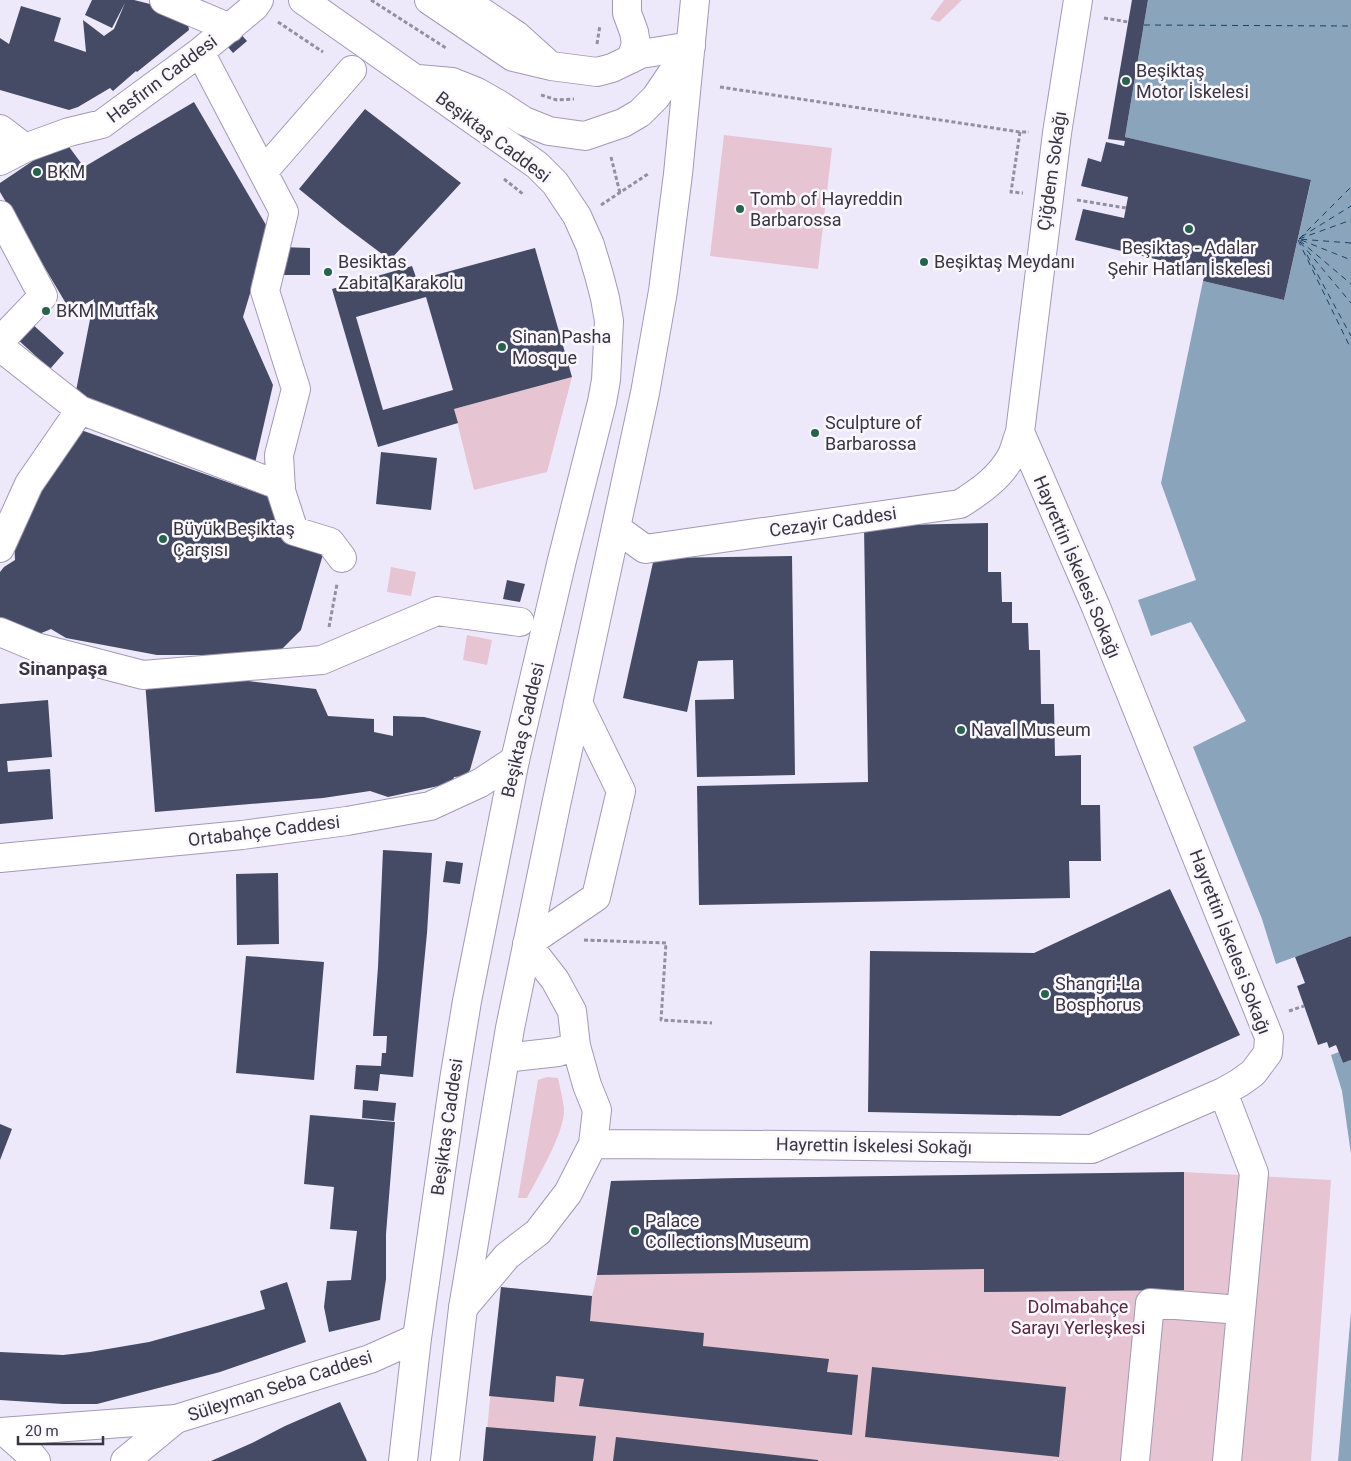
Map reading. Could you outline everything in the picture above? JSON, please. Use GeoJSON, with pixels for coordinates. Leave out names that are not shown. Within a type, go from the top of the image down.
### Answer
{"type":"FeatureCollection","features":[{"type":"Feature","properties":{"kind":"street"},"geometry":{"type":"LineString","coordinates":[[164,0],[230,28]]}},
{"type":"Feature","properties":{"kind":"street","name":"Hasfırın Caddesi"},"geometry":{"type":"LineString","coordinates":[[0,161],[25,148],[69,132],[102,124],[200,52],[254,7],[259,0]]}},
{"type":"Feature","properties":{"kind":"street","name":"Beşiktaş Caddesi"},"geometry":{"type":"LineString","coordinates":[[303,0],[537,166],[555,183],[576,216],[590,245],[608,313],[606,380],[602,402],[515,760],[465,1009],[417,1338],[404,1461]]}},
{"type":"Feature","properties":{"kind":"street"},"geometry":{"type":"LineString","coordinates":[[429,0],[513,57],[551,66],[597,72],[612,68],[641,54],[691,46]]}},
{"type":"Feature","properties":{"kind":"street"},"geometry":{"type":"LineString","coordinates":[[464,0],[516,35],[551,66]]}},
{"type":"Feature","properties":{"kind":"street"},"geometry":{"type":"LineString","coordinates":[[627,0],[627,13],[636,44],[631,59]]}},
{"type":"Feature","properties":{"kind":"street"},"geometry":{"type":"LineString","coordinates":[[445,1461],[463,1308],[505,1058],[527,944],[645,393],[663,291],[678,174],[695,0]]}},
{"type":"Feature","properties":{"kind":"street","name":"Çiğdem Sokağı"},"geometry":{"type":"LineString","coordinates":[[1020,432],[1033,329],[1059,197],[1056,133],[1078,0]]}},
{"type":"Feature","properties":{"kind":"street"},"geometry":{"type":"LineString","coordinates":[[416,79],[452,82],[477,92],[524,121],[549,131],[585,136],[623,123],[640,113],[656,97],[691,46]]}},
{"type":"Feature","properties":{"kind":"street"},"geometry":{"type":"LineString","coordinates":[[200,52],[284,212],[265,291],[296,389],[279,455],[281,492],[294,531],[330,542],[342,558]]}},
{"type":"Feature","properties":{"kind":"street"},"geometry":{"type":"LineString","coordinates":[[264,172],[352,70]]}},
{"type":"Feature","properties":{"kind":"street"},"geometry":{"type":"LineString","coordinates":[[0,129],[25,148]]}},
{"type":"Feature","properties":{"kind":"street"},"geometry":{"type":"LineString","coordinates":[[0,215],[43,296],[0,341]]}},
{"type":"Feature","properties":{"kind":"street"},"geometry":{"type":"LineString","coordinates":[[0,347],[80,410],[281,486]]}},
{"type":"Feature","properties":{"kind":"street"},"geometry":{"type":"LineString","coordinates":[[0,548],[29,484],[80,410]]}},
{"type":"Feature","properties":{"kind":"street","name":"Cezayir Caddesi"},"geometry":{"type":"LineString","coordinates":[[616,528],[644,548],[960,504],[978,493],[998,475],[1012,455],[1020,432]]}},
{"type":"Feature","properties":{"kind":"street","name":"Hayrettin İskelesi Sokağı"},"geometry":{"type":"LineString","coordinates":[[593,1144],[1092,1149],[1223,1092],[1253,1073],[1268,1053],[1269,1037],[1096,607],[1020,432]]}},
{"type":"Feature","properties":{"kind":"street"},"geometry":{"type":"LineString","coordinates":[[0,632],[36,647],[144,675],[322,660],[437,611],[520,622]]}},
{"type":"Feature","properties":{"kind":"street"},"geometry":{"type":"LineString","coordinates":[[527,944],[596,897],[621,791],[578,703]]}},
{"type":"Feature","properties":{"kind":"street","name":"Ortabahçe Caddesi"},"geometry":{"type":"LineString","coordinates":[[0,858],[242,835],[347,821],[430,806],[480,783],[515,760]]}},
{"type":"Feature","properties":{"kind":"street"},"geometry":{"type":"LineString","coordinates":[[463,1308],[507,1256],[538,1232],[568,1194],[593,1144],[596,1110],[576,1046],[572,1011],[555,980],[527,944]]}},
{"type":"Feature","properties":{"kind":"street"},"geometry":{"type":"LineString","coordinates":[[505,1058],[558,1052],[576,1046]]}},
{"type":"Feature","properties":{"kind":"street"},"geometry":{"type":"LineString","coordinates":[[1223,1092],[1254,1173],[1228,1461]]}},
{"type":"Feature","properties":{"kind":"street"},"geometry":{"type":"LineString","coordinates":[[1135,1461],[1150,1303],[1241,1310]]}},
{"type":"Feature","properties":{"kind":"street","name":"Süleyman Seba Caddesi"},"geometry":{"type":"LineString","coordinates":[[125,1461],[176,1419],[370,1359],[417,1338]]}},
{"type":"Feature","properties":{"kind":"street"},"geometry":{"type":"LineString","coordinates":[[3,1432],[176,1419]]}},
{"type":"Feature","properties":{"kind":"street"},"geometry":{"type":"LineString","coordinates":[[3,1432],[36,1461]]}},
{"type":"Feature","properties":{"kind":"path"},"geometry":{"type":"LineString","coordinates":[[596,51],[601,17]]}},
{"type":"Feature","properties":{"kind":"path"},"geometry":{"type":"LineString","coordinates":[[720,87],[1020,132],[1056,133]]}},
{"type":"Feature","properties":{"kind":"path"},"geometry":{"type":"LineString","coordinates":[[1020,132],[1011,192],[1059,197],[1126,208]]}},
{"type":"Feature","properties":{"kind":"path"},"geometry":{"type":"LineString","coordinates":[[610,150],[620,193]]}},
{"type":"Feature","properties":{"kind":"path"},"geometry":{"type":"LineString","coordinates":[[594,209],[652,172]]}},
{"type":"Feature","properties":{"kind":"path"},"geometry":{"type":"LineString","coordinates":[[322,660],[342,558]]}},
{"type":"Feature","properties":{"kind":"path"},"geometry":{"type":"LineString","coordinates":[[586,940],[666,943],[661,1020],[712,1023]]}},
{"type":"Feature","properties":{"kind":"green space"},"geometry":{"type":"Polygon","coordinates":[[[944,0],[962,0],[939,22],[930,19],[944,0]]]}},
{"type":"Feature","properties":{"kind":"green space"},"geometry":{"type":"Polygon","coordinates":[[[724,135],[832,148],[818,269],[710,256],[724,135]]]}},
{"type":"Feature","properties":{"kind":"green space"},"geometry":{"type":"Polygon","coordinates":[[[572,377],[547,472],[474,490],[454,409],[572,377]]]}},
{"type":"Feature","properties":{"kind":"green space"},"geometry":{"type":"Polygon","coordinates":[[[391,567],[416,572],[411,596],[387,592],[391,567]]]}},
{"type":"Feature","properties":{"kind":"green space"},"geometry":{"type":"Polygon","coordinates":[[[467,635],[492,640],[487,665],[463,660],[467,635]]]}},
{"type":"Feature","properties":{"kind":"green space"},"geometry":{"type":"Polygon","coordinates":[[[547,1077],[558,1078],[564,1105],[563,1119],[556,1142],[527,1198],[518,1198],[538,1080],[547,1077]]]}},
{"type":"Feature","properties":{"kind":"green space","name":"Dolmabahçe Sarayı Yerleşkesi"},"geometry":{"type":"Polygon","coordinates":[[[1184,1172],[1331,1180],[1311,1461],[484,1461],[501,1287],[592,1296],[597,1275],[611,1181],[1184,1172]]]}},
{"type":"Feature","properties":{"kind":"water"},"geometry":{"type":"Polygon","coordinates":[[[1148,0],[1351,0],[1351,936],[1276,964],[1262,919],[1193,747],[1246,721],[1191,622],[1151,636],[1138,600],[1196,580],[1161,483],[1203,281],[1284,300],[1311,181],[1125,137],[1148,0]]]}},
{"type":"Feature","properties":{"kind":"water"},"geometry":{"type":"Polygon","coordinates":[[[1339,1052],[1343,1063],[1351,1060],[1351,1154],[1342,1091],[1331,1055],[1339,1052]]]}},
{"type":"Feature","properties":{"kind":"water"},"geometry":{"type":"Polygon","coordinates":[[[1351,1312],[1351,1461],[1338,1461],[1351,1312]]]}},
{"type":"Feature","properties":{"kind":"building"},"geometry":{"type":"Polygon","coordinates":[[[92,0],[134,0],[186,13],[189,30],[113,91],[110,88],[78,107],[69,110],[0,90],[0,38],[9,44],[21,6],[61,18],[54,41],[86,52],[83,20],[104,36],[114,29],[125,3],[112,28],[85,15],[92,0]]]}},
{"type":"Feature","properties":{"kind":"building","name":"Beşiktaş - Adalar Şehir Hatları İskelesi"},"geometry":{"type":"Polygon","coordinates":[[[1132,0],[1148,0],[1125,137],[1311,180],[1284,300],[1203,281],[1206,271],[1075,240],[1083,209],[1124,218],[1128,197],[1081,186],[1088,158],[1101,162],[1106,142],[1124,146],[1125,141],[1108,139],[1132,0]]]}},
{"type":"Feature","properties":{"kind":"building"},"geometry":{"type":"Polygon","coordinates":[[[236,29],[247,41],[233,53],[223,41],[236,29]]]}},
{"type":"Feature","properties":{"kind":"building"},"geometry":{"type":"Polygon","coordinates":[[[194,102],[269,230],[243,317],[273,385],[255,463],[75,396],[94,299],[71,312],[0,192],[0,183],[64,140],[84,167],[194,102]]]}},
{"type":"Feature","properties":{"kind":"building"},"geometry":{"type":"Polygon","coordinates":[[[365,109],[461,183],[390,260],[299,189],[365,109]]]}},
{"type":"Feature","properties":{"kind":"building"},"geometry":{"type":"Polygon","coordinates":[[[281,247],[310,248],[310,275],[281,275],[281,247]]]}},
{"type":"Feature","properties":{"kind":"building","name":"Sinan Pasha Mosque"},"geometry":{"type":"Polygon","coordinates":[[[535,248],[572,377],[454,409],[458,423],[378,447],[332,289],[412,266],[417,280],[535,248]],[[426,297],[356,317],[383,410],[453,390],[426,297]]]}},
{"type":"Feature","properties":{"kind":"building"},"geometry":{"type":"Polygon","coordinates":[[[30,322],[64,353],[50,369],[16,338],[30,322]]]}},
{"type":"Feature","properties":{"kind":"building","name":"Büyük Beşiktaş Çarşısı"},"geometry":{"type":"Polygon","coordinates":[[[81,430],[272,498],[326,544],[301,630],[275,656],[157,655],[66,638],[51,629],[39,634],[0,620],[0,572],[15,560],[14,535],[44,473],[81,430]]]}},
{"type":"Feature","properties":{"kind":"building"},"geometry":{"type":"Polygon","coordinates":[[[381,452],[437,458],[431,510],[376,504],[381,452]]]}},
{"type":"Feature","properties":{"kind":"building","name":"Naval Museum"},"geometry":{"type":"Polygon","coordinates":[[[988,523],[988,572],[1001,572],[1002,602],[1012,602],[1012,623],[1028,623],[1029,650],[1040,650],[1041,704],[1054,704],[1055,756],[1081,755],[1081,805],[1100,805],[1101,861],[1069,861],[1070,898],[699,905],[697,786],[868,782],[864,526],[988,523]]]}},
{"type":"Feature","properties":{"kind":"building"},"geometry":{"type":"Polygon","coordinates":[[[792,556],[795,775],[697,777],[695,700],[734,699],[733,660],[698,661],[687,712],[623,698],[654,558],[792,556]]]}},
{"type":"Feature","properties":{"kind":"building"},"geometry":{"type":"Polygon","coordinates":[[[507,580],[525,584],[520,602],[503,599],[507,580]]]}},
{"type":"Feature","properties":{"kind":"building"},"geometry":{"type":"Polygon","coordinates":[[[240,680],[316,689],[328,716],[374,719],[374,732],[393,736],[393,716],[424,717],[481,731],[470,770],[465,776],[454,777],[452,783],[388,797],[370,791],[323,798],[155,812],[145,681],[240,680]]]}},
{"type":"Feature","properties":{"kind":"building"},"geometry":{"type":"Polygon","coordinates":[[[48,700],[52,757],[7,761],[8,772],[50,769],[53,819],[0,824],[0,704],[48,700]]]}},
{"type":"Feature","properties":{"kind":"building"},"geometry":{"type":"Polygon","coordinates":[[[383,850],[432,853],[427,933],[413,1077],[380,1074],[378,1091],[354,1089],[356,1065],[381,1066],[382,1053],[386,1053],[387,1036],[373,1036],[383,850]]]}},
{"type":"Feature","properties":{"kind":"building"},"geometry":{"type":"Polygon","coordinates":[[[446,861],[463,863],[460,884],[443,882],[446,861]]]}},
{"type":"Feature","properties":{"kind":"building"},"geometry":{"type":"Polygon","coordinates":[[[278,873],[279,944],[237,945],[236,874],[278,873]]]}},
{"type":"Feature","properties":{"kind":"building","name":"Shangri-La Bosphorus"},"geometry":{"type":"Polygon","coordinates":[[[1170,889],[1240,1035],[1060,1116],[868,1112],[870,951],[1034,953],[1170,889]]]}},
{"type":"Feature","properties":{"kind":"building"},"geometry":{"type":"Polygon","coordinates":[[[1351,936],[1351,1060],[1343,1063],[1336,1045],[1329,1048],[1327,1042],[1318,1045],[1297,986],[1305,983],[1295,957],[1351,936]]]}},
{"type":"Feature","properties":{"kind":"building"},"geometry":{"type":"Polygon","coordinates":[[[246,956],[324,962],[314,1080],[236,1073],[246,956]]]}},
{"type":"Feature","properties":{"kind":"building"},"geometry":{"type":"Polygon","coordinates":[[[363,1100],[396,1103],[394,1121],[362,1118],[363,1100]]]}},
{"type":"Feature","properties":{"kind":"building"},"geometry":{"type":"Polygon","coordinates":[[[310,1115],[395,1122],[386,1234],[386,1279],[380,1320],[329,1332],[324,1307],[327,1281],[351,1280],[357,1231],[330,1229],[334,1187],[304,1184],[310,1115]]]}},
{"type":"Feature","properties":{"kind":"building"},"geometry":{"type":"Polygon","coordinates":[[[0,1124],[12,1129],[0,1160],[0,1124]]]}},
{"type":"Feature","properties":{"kind":"building"},"geometry":{"type":"Polygon","coordinates":[[[1184,1172],[1184,1290],[984,1292],[984,1269],[597,1275],[611,1181],[1184,1172]]]}},
{"type":"Feature","properties":{"kind":"building"},"geometry":{"type":"Polygon","coordinates":[[[287,1282],[306,1342],[220,1372],[97,1404],[0,1400],[0,1352],[63,1355],[149,1342],[265,1309],[260,1291],[287,1282]]]}},
{"type":"Feature","properties":{"kind":"building"},"geometry":{"type":"Polygon","coordinates":[[[501,1287],[592,1296],[590,1321],[704,1333],[703,1346],[829,1359],[827,1372],[858,1375],[852,1435],[579,1406],[584,1379],[556,1376],[554,1402],[489,1396],[501,1287]]]}},
{"type":"Feature","properties":{"kind":"building"},"geometry":{"type":"Polygon","coordinates":[[[872,1367],[1066,1387],[1059,1457],[865,1437],[872,1367]]]}},
{"type":"Feature","properties":{"kind":"building"},"geometry":{"type":"Polygon","coordinates":[[[340,1402],[367,1461],[211,1461],[285,1426],[340,1402]]]}},
{"type":"Feature","properties":{"kind":"building"},"geometry":{"type":"Polygon","coordinates":[[[486,1427],[596,1436],[593,1461],[483,1461],[486,1427]]]}},
{"type":"Feature","properties":{"kind":"building"},"geometry":{"type":"Polygon","coordinates":[[[616,1437],[818,1460],[818,1461],[613,1461],[616,1437]]]}},
{"type":"Feature","properties":{"kind":"ferry route"},"geometry":{"type":"LineString","coordinates":[[1144,25],[1351,26]]}},
{"type":"Feature","properties":{"kind":"ferry route"},"geometry":{"type":"LineString","coordinates":[[1299,239],[1351,187]]}},
{"type":"Feature","properties":{"kind":"ferry route"},"geometry":{"type":"LineString","coordinates":[[1301,237],[1351,206]]}},
{"type":"Feature","properties":{"kind":"ferry route"},"geometry":{"type":"LineString","coordinates":[[1299,239],[1351,220]]}},
{"type":"Feature","properties":{"kind":"ferry route"},"geometry":{"type":"LineString","coordinates":[[1351,243],[1298,239],[1351,284]]}},
{"type":"Feature","properties":{"kind":"ferry route"},"geometry":{"type":"LineString","coordinates":[[1298,240],[1351,349]]}},
{"type":"Feature","properties":{"kind":"ferry route"},"geometry":{"type":"LineString","coordinates":[[1301,240],[1351,260]]}},
{"type":"Feature","properties":{"kind":"ferry route"},"geometry":{"type":"LineString","coordinates":[[1300,242],[1351,303]]}},
{"type":"Feature","properties":{"kind":"ferry route"},"geometry":{"type":"LineString","coordinates":[[1307,255],[1351,336]]}},
{"type":"Feature","properties":{"kind":"place","name":"Beşiktaş Motor İskelesi"},"geometry":{"type":"Point","coordinates":[1126,81]}},
{"type":"Feature","properties":{"kind":"place","name":"BKM"},"geometry":{"type":"Point","coordinates":[37,172]}},
{"type":"Feature","properties":{"kind":"place","name":"Tomb of Hayreddin Barbarossa"},"geometry":{"type":"Point","coordinates":[740,209]}},
{"type":"Feature","properties":{"kind":"place","name":"Beşiktaş - Adalar Şehir Hatları İskelesi"},"geometry":{"type":"Point","coordinates":[1189,229]}},
{"type":"Feature","properties":{"kind":"place","name":"Beşiktaş Meydanı"},"geometry":{"type":"Point","coordinates":[924,262]}},
{"type":"Feature","properties":{"kind":"place","name":"Besiktas Zabita Karakolu"},"geometry":{"type":"Point","coordinates":[328,272]}},
{"type":"Feature","properties":{"kind":"place","name":"BKM Mutfak"},"geometry":{"type":"Point","coordinates":[46,311]}},
{"type":"Feature","properties":{"kind":"place","name":"Sinan Pasha Mosque"},"geometry":{"type":"Point","coordinates":[502,347]}},
{"type":"Feature","properties":{"kind":"place","name":"Sculpture of Barbarossa"},"geometry":{"type":"Point","coordinates":[815,433]}},
{"type":"Feature","properties":{"kind":"place","name":"Büyük Beşiktaş Çarşısı"},"geometry":{"type":"Point","coordinates":[163,539]}},
{"type":"Feature","properties":{"kind":"place","name":"Naval Museum"},"geometry":{"type":"Point","coordinates":[961,730]}},
{"type":"Feature","properties":{"kind":"place","name":"Shangri-La Bosphorus"},"geometry":{"type":"Point","coordinates":[1045,994]}},
{"type":"Feature","properties":{"kind":"place","name":"Palace Collections Museum"},"geometry":{"type":"Point","coordinates":[635,1231]}},
{"type":"Feature","properties":{"kind":"district","name":"Sinanpaşa"},"geometry":{"type":"Point","coordinates":[63,668]}}]}
